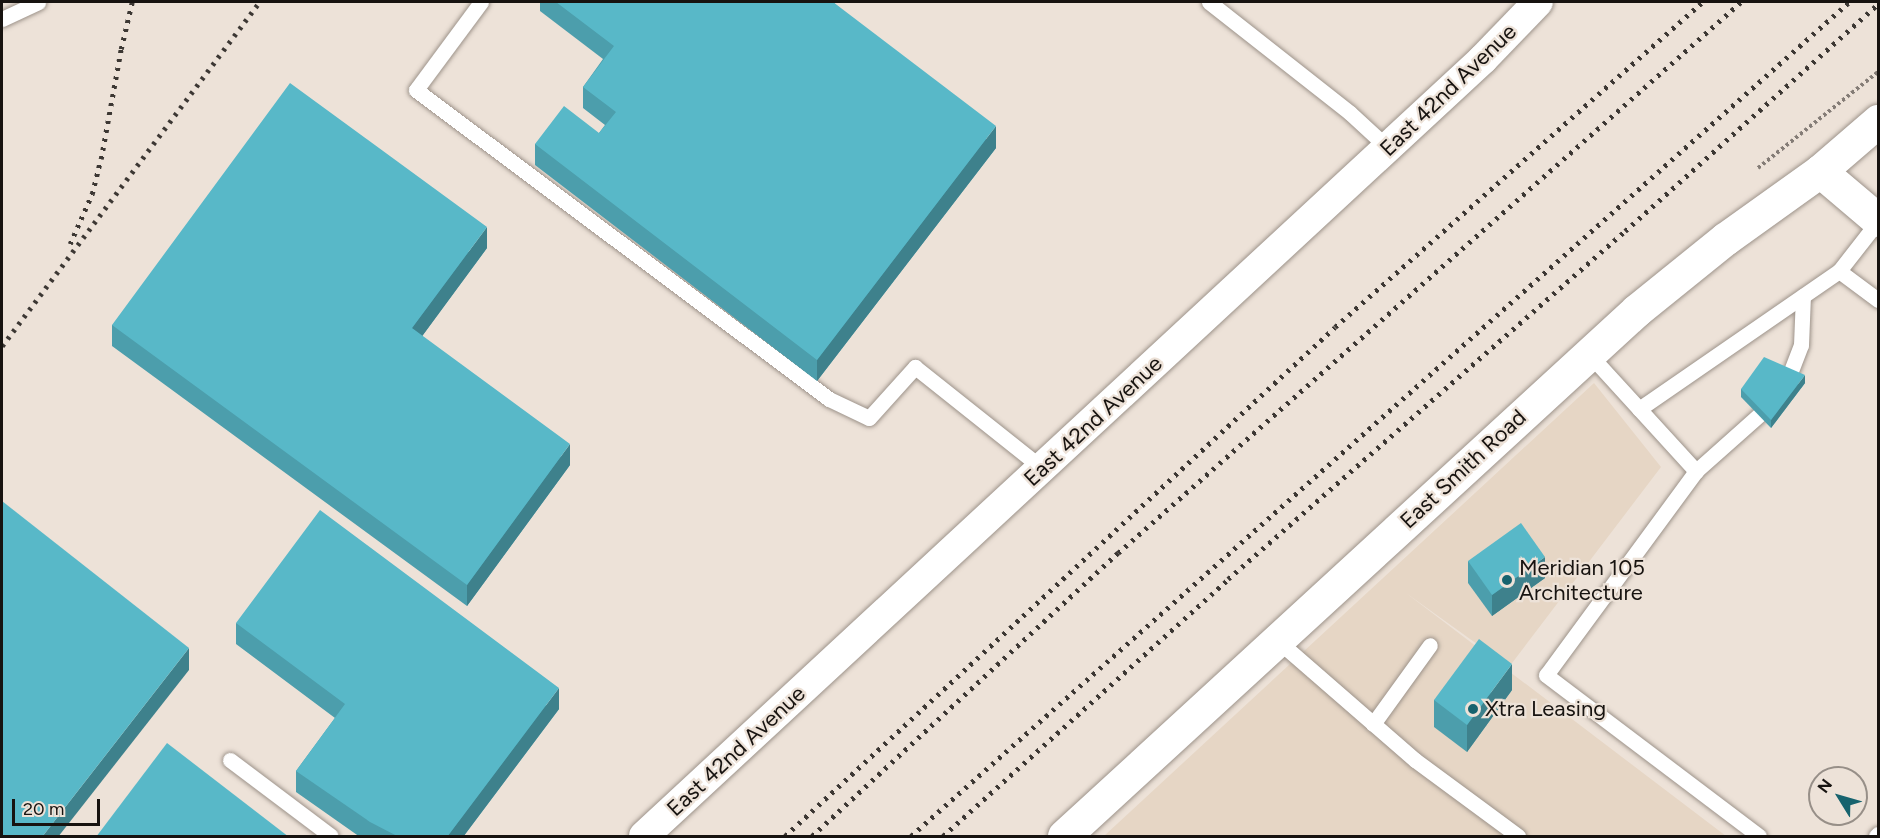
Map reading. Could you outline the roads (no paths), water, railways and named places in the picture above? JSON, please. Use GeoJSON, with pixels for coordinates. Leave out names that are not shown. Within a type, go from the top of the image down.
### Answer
{"type":"FeatureCollection","features":[{"type":"Feature","properties":{"kind":"street","name":"East 42nd Avenue"},"geometry":{"type":"LineString","coordinates":[[644,837],[1388,148],[1483,59],[1538,2]]}},
{"type":"Feature","properties":{"kind":"street","name":"East Smith Road"},"geometry":{"type":"LineString","coordinates":[[1064,837],[1589,354],[1693,264],[1820,171],[1878,122]]}},
{"type":"Feature","properties":{"kind":"street"},"geometry":{"type":"LineString","coordinates":[[1820,171],[1878,220]]}},
{"type":"Feature","properties":{"kind":"lane"},"geometry":{"type":"LineString","coordinates":[[2,19],[38,2]]}},
{"type":"Feature","properties":{"kind":"lane"},"geometry":{"type":"LineString","coordinates":[[481,2],[416,90],[830,399],[869,418],[915,367],[1042,468]]}},
{"type":"Feature","properties":{"kind":"lane"},"geometry":{"type":"LineString","coordinates":[[1209,2],[1350,113],[1388,148]]}},
{"type":"Feature","properties":{"kind":"lane"},"geometry":{"type":"LineString","coordinates":[[1640,409],[1839,271],[1878,220]]}},
{"type":"Feature","properties":{"kind":"lane"},"geometry":{"type":"LineString","coordinates":[[1839,271],[1878,300]]}},
{"type":"Feature","properties":{"kind":"lane"},"geometry":{"type":"LineString","coordinates":[[1789,376],[1801,345],[1803,296]]}},
{"type":"Feature","properties":{"kind":"lane"},"geometry":{"type":"LineString","coordinates":[[1589,354],[1696,471]]}},
{"type":"Feature","properties":{"kind":"lane"},"geometry":{"type":"LineString","coordinates":[[1759,415],[1696,471],[1546,675],[1759,837]]}},
{"type":"Feature","properties":{"kind":"lane"},"geometry":{"type":"LineString","coordinates":[[1277,640],[1415,760],[1518,837]]}},
{"type":"Feature","properties":{"kind":"lane"},"geometry":{"type":"LineString","coordinates":[[1373,724],[1430,645]]}},
{"type":"Feature","properties":{"kind":"lane"},"geometry":{"type":"LineString","coordinates":[[231,760],[331,837]]}},
{"type":"Feature","properties":{"kind":"railway"},"geometry":{"type":"LineString","coordinates":[[70,244],[92,194],[101,159],[132,2]]}},
{"type":"Feature","properties":{"kind":"railway"},"geometry":{"type":"LineString","coordinates":[[2,346],[259,2]]}},
{"type":"Feature","properties":{"kind":"railway"},"geometry":{"type":"LineString","coordinates":[[785,836],[1335,327],[1702,2]]}},
{"type":"Feature","properties":{"kind":"railway"},"geometry":{"type":"LineString","coordinates":[[812,836],[1118,553],[1741,2]]}},
{"type":"Feature","properties":{"kind":"railway"},"geometry":{"type":"LineString","coordinates":[[911,836],[1849,2]]}},
{"type":"Feature","properties":{"kind":"railway"},"geometry":{"type":"LineString","coordinates":[[943,836],[1228,579],[1625,231],[1878,4]]}},
{"type":"Feature","properties":{"kind":"place","name":"Meridian 105 Architecture"},"geometry":{"type":"Point","coordinates":[1507,580]}},
{"type":"Feature","properties":{"kind":"place","name":"Xtra Leasing"},"geometry":{"type":"Point","coordinates":[1473,709]}}]}
